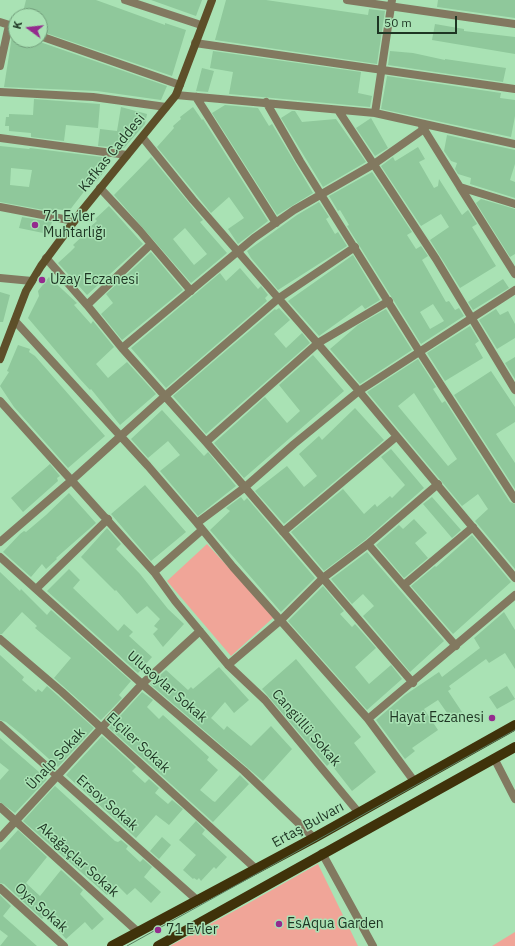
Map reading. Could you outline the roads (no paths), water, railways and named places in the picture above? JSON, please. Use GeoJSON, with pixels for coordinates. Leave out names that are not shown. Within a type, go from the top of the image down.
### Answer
{"type":"FeatureCollection","features":[{"type":"Feature","properties":{"kind":"main road","name":"Ertaş Bulvarı"},"geometry":{"type":"LineString","coordinates":[[112,946],[314,838],[515,725]]}},
{"type":"Feature","properties":{"kind":"main road"},"geometry":{"type":"LineString","coordinates":[[158,946],[515,746]]}},
{"type":"Feature","properties":{"kind":"street"},"geometry":{"type":"LineString","coordinates":[[125,0],[202,25]]}},
{"type":"Feature","properties":{"kind":"street","name":"Kafkas Caddesi"},"geometry":{"type":"LineString","coordinates":[[0,359],[3,341],[15,321],[26,291],[46,258],[100,188],[143,138],[176,95],[212,0]]}},
{"type":"Feature","properties":{"kind":"street"},"geometry":{"type":"LineString","coordinates":[[347,0],[391,3],[515,24]]}},
{"type":"Feature","properties":{"kind":"street"},"geometry":{"type":"LineString","coordinates":[[375,113],[391,3]]}},
{"type":"Feature","properties":{"kind":"street"},"geometry":{"type":"LineString","coordinates":[[48,39],[180,85]]}},
{"type":"Feature","properties":{"kind":"street"},"geometry":{"type":"LineString","coordinates":[[0,66],[8,41]]}},
{"type":"Feature","properties":{"kind":"street"},"geometry":{"type":"LineString","coordinates":[[195,43],[515,89]]}},
{"type":"Feature","properties":{"kind":"street"},"geometry":{"type":"LineString","coordinates":[[0,92],[93,97],[166,107]]}},
{"type":"Feature","properties":{"kind":"street"},"geometry":{"type":"LineString","coordinates":[[176,95],[375,113],[422,126],[515,144]]}},
{"type":"Feature","properties":{"kind":"street"},"geometry":{"type":"LineString","coordinates":[[196,97],[276,223]]}},
{"type":"Feature","properties":{"kind":"street"},"geometry":{"type":"LineString","coordinates":[[266,102],[419,351],[515,498]]}},
{"type":"Feature","properties":{"kind":"street"},"geometry":{"type":"LineString","coordinates":[[338,110],[374,164],[515,390]]}},
{"type":"Feature","properties":{"kind":"street"},"geometry":{"type":"LineString","coordinates":[[122,348],[237,251],[276,223],[374,164],[422,126]]}},
{"type":"Feature","properties":{"kind":"street"},"geometry":{"type":"LineString","coordinates":[[422,126],[515,274]]}},
{"type":"Feature","properties":{"kind":"street"},"geometry":{"type":"LineString","coordinates":[[0,138],[127,155]]}},
{"type":"Feature","properties":{"kind":"street"},"geometry":{"type":"LineString","coordinates":[[143,138],[237,251],[280,298],[396,437],[438,484],[515,578]]}},
{"type":"Feature","properties":{"kind":"street"},"geometry":{"type":"LineString","coordinates":[[460,186],[515,204]]}},
{"type":"Feature","properties":{"kind":"street"},"geometry":{"type":"LineString","coordinates":[[100,188],[191,291]]}},
{"type":"Feature","properties":{"kind":"street"},"geometry":{"type":"LineString","coordinates":[[0,207],[74,221]]}},
{"type":"Feature","properties":{"kind":"street"},"geometry":{"type":"LineString","coordinates":[[87,305],[151,244]]}},
{"type":"Feature","properties":{"kind":"street"},"geometry":{"type":"LineString","coordinates":[[0,542],[72,480],[165,396],[280,298],[355,247]]}},
{"type":"Feature","properties":{"kind":"street"},"geometry":{"type":"LineString","coordinates":[[46,258],[122,348],[206,442],[413,683]]}},
{"type":"Feature","properties":{"kind":"street"},"geometry":{"type":"LineString","coordinates":[[0,278],[32,281]]}},
{"type":"Feature","properties":{"kind":"street"},"geometry":{"type":"LineString","coordinates":[[197,523],[244,488],[294,444],[359,391],[515,290]]}},
{"type":"Feature","properties":{"kind":"street"},"geometry":{"type":"LineString","coordinates":[[206,442],[318,343],[389,301]]}},
{"type":"Feature","properties":{"kind":"street"},"geometry":{"type":"LineString","coordinates":[[15,321],[120,436],[368,718],[414,781]]}},
{"type":"Feature","properties":{"kind":"street","name":"Cangüllü Sokak"},"geometry":{"type":"LineString","coordinates":[[0,401],[108,519],[154,572],[228,665],[266,700],[359,813]]}},
{"type":"Feature","properties":{"kind":"street"},"geometry":{"type":"LineString","coordinates":[[283,532],[396,437]]}},
{"type":"Feature","properties":{"kind":"street"},"geometry":{"type":"LineString","coordinates":[[228,665],[281,620],[324,578],[368,544],[438,484]]}},
{"type":"Feature","properties":{"kind":"street"},"geometry":{"type":"LineString","coordinates":[[36,589],[108,519]]}},
{"type":"Feature","properties":{"kind":"street"},"geometry":{"type":"LineString","coordinates":[[404,585],[473,527]]}},
{"type":"Feature","properties":{"kind":"street"},"geometry":{"type":"LineString","coordinates":[[154,572],[202,530]]}},
{"type":"Feature","properties":{"kind":"street"},"geometry":{"type":"LineString","coordinates":[[368,544],[456,646]]}},
{"type":"Feature","properties":{"kind":"street","name":"Ulusoylar Sokak"},"geometry":{"type":"LineString","coordinates":[[0,557],[142,684],[244,771],[314,838]]}},
{"type":"Feature","properties":{"kind":"street"},"geometry":{"type":"LineString","coordinates":[[368,718],[413,683],[515,595]]}},
{"type":"Feature","properties":{"kind":"street","name":"Ünalp Sokak"},"geometry":{"type":"LineString","coordinates":[[0,838],[142,684],[200,631]]}},
{"type":"Feature","properties":{"kind":"street","name":"Elçiler Sokak"},"geometry":{"type":"LineString","coordinates":[[0,639],[102,728],[256,869]]}},
{"type":"Feature","properties":{"kind":"street","name":"Ersoy Sokak"},"geometry":{"type":"LineString","coordinates":[[0,725],[198,900]]}},
{"type":"Feature","properties":{"kind":"street"},"geometry":{"type":"LineString","coordinates":[[494,758],[515,799]]}},
{"type":"Feature","properties":{"kind":"street","name":"Akağaçlar Sokak"},"geometry":{"type":"LineString","coordinates":[[0,808],[138,932]]}},
{"type":"Feature","properties":{"kind":"street"},"geometry":{"type":"LineString","coordinates":[[322,853],[373,946]]}},
{"type":"Feature","properties":{"kind":"street","name":"Oya Sokak"},"geometry":{"type":"LineString","coordinates":[[0,888],[64,946]]}},
{"type":"Feature","properties":{"kind":"tram line"},"geometry":{"type":"LineString","coordinates":[[127,946],[515,730]]}},
{"type":"Feature","properties":{"kind":"place","name":"71 Evler Muhtarlığı"},"geometry":{"type":"Point","coordinates":[35,225]}},
{"type":"Feature","properties":{"kind":"place","name":"Uzay Eczanesi"},"geometry":{"type":"Point","coordinates":[42,280]}},
{"type":"Feature","properties":{"kind":"place","name":"Hayat Eczanesi"},"geometry":{"type":"Point","coordinates":[492,718]}},
{"type":"Feature","properties":{"kind":"place","name":"EsAqua Garden"},"geometry":{"type":"Point","coordinates":[279,924]}},
{"type":"Feature","properties":{"kind":"place","name":"71 Evler"},"geometry":{"type":"Point","coordinates":[158,930]}}]}
